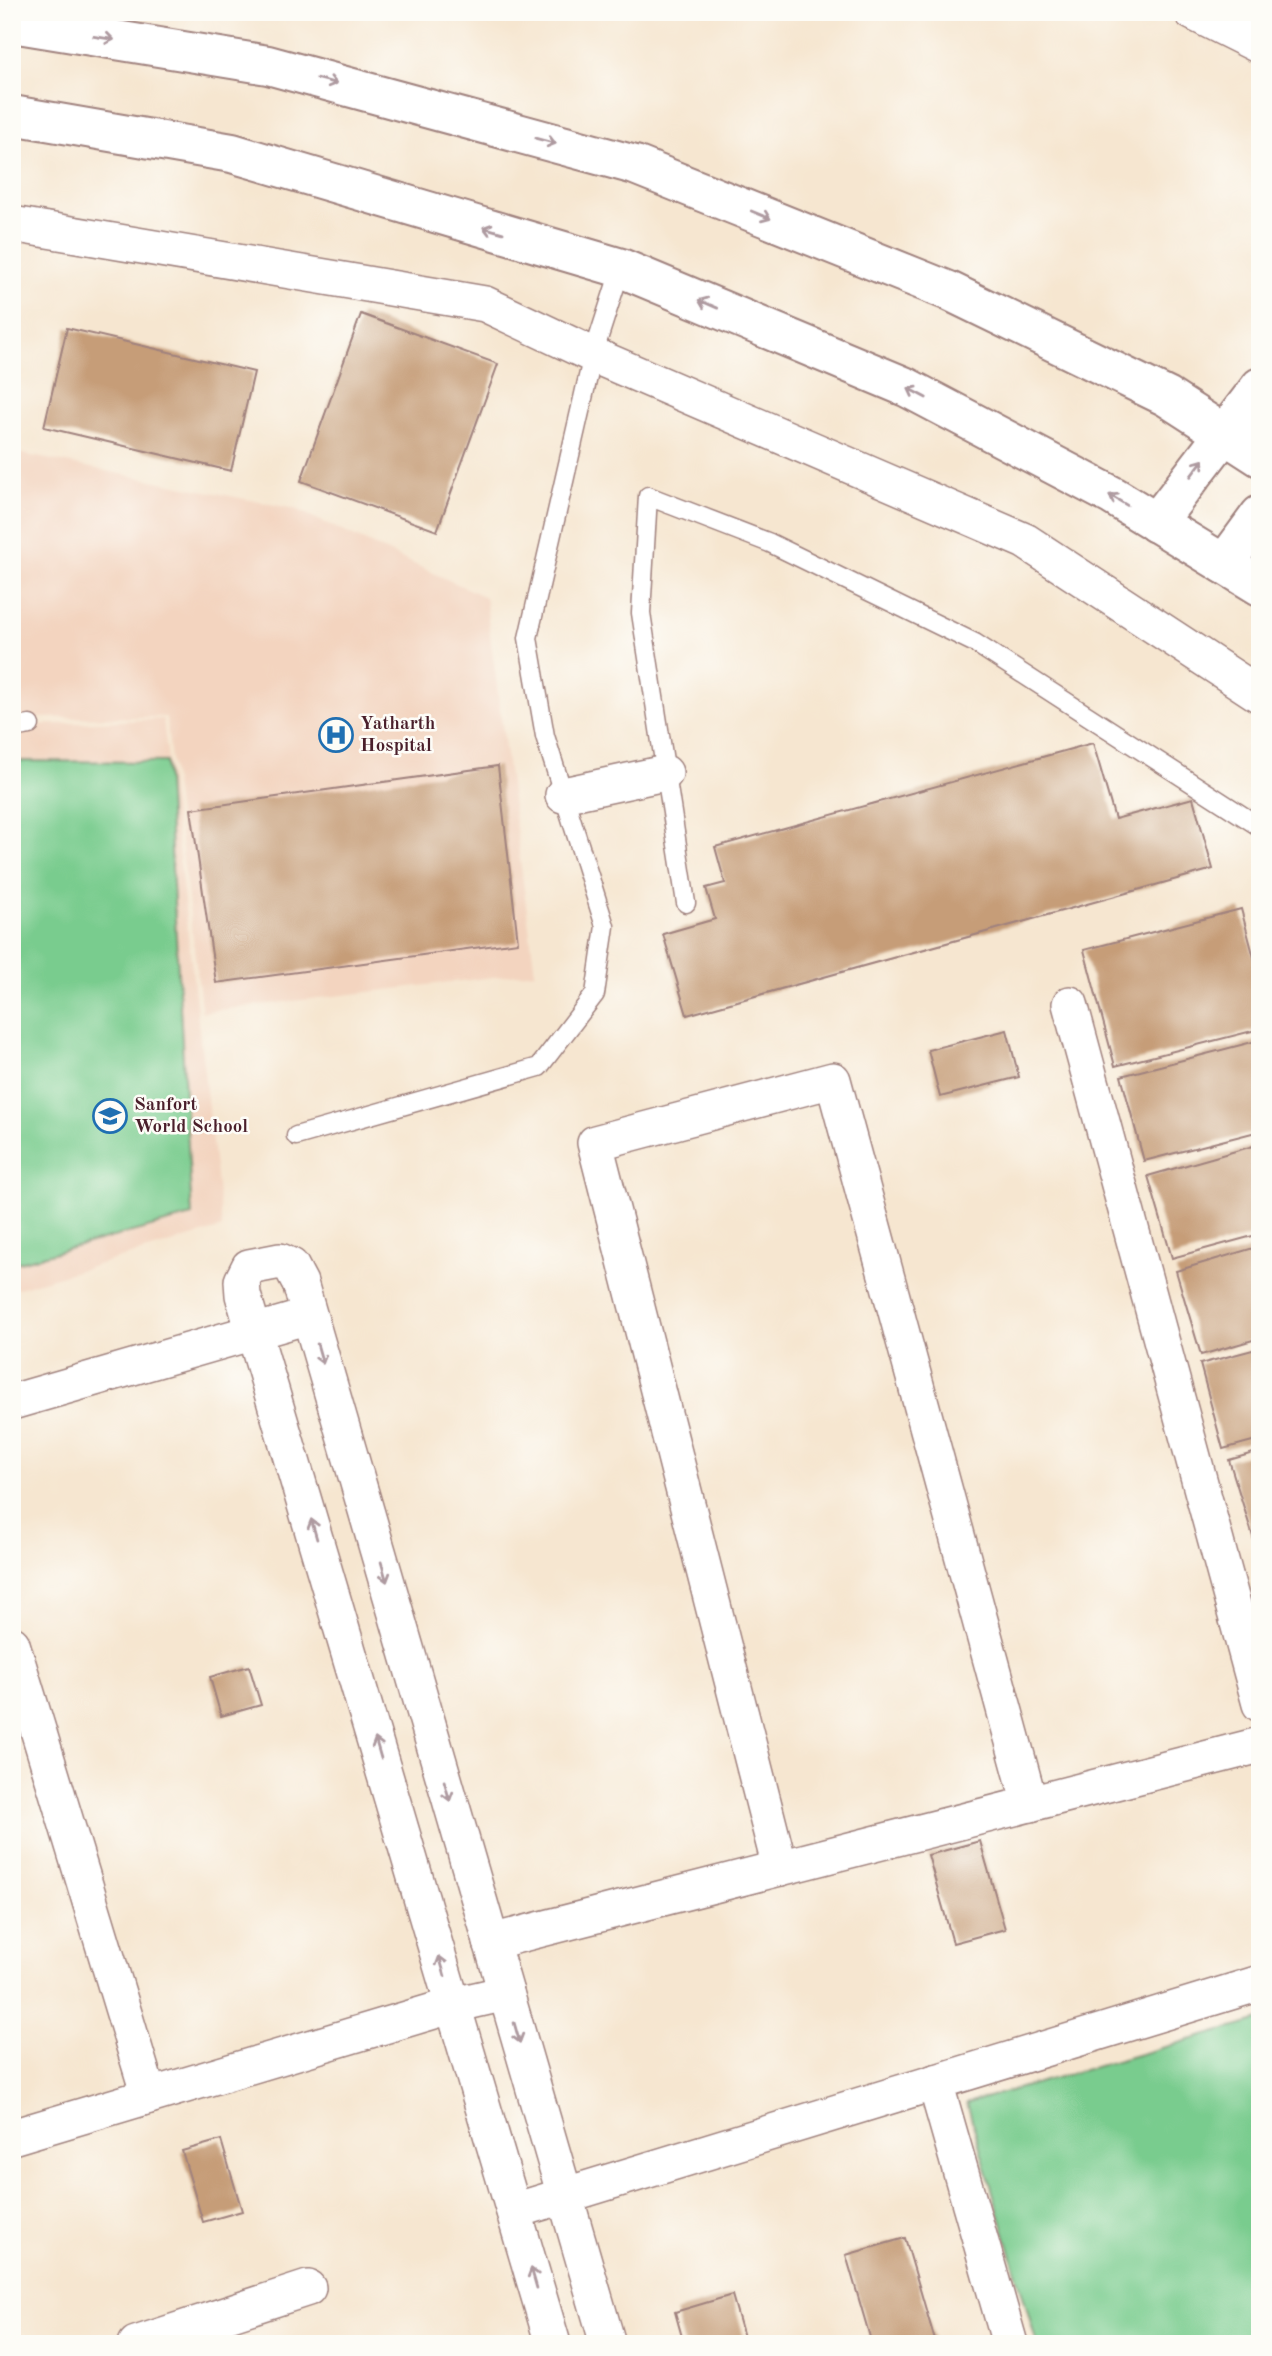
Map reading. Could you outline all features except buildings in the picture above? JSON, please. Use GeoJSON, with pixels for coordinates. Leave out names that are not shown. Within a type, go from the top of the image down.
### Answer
{"type":"FeatureCollection","features":[{"type":"Feature","properties":{"kind":"street"},"geometry":{"type":"LineString","coordinates":[[1192,12],[1260,46]]}},
{"type":"Feature","properties":{"kind":"street"},"geometry":{"type":"LineString","coordinates":[[12,23],[268,65],[635,165],[949,291],[1167,397],[1260,457]]}},
{"type":"Feature","properties":{"kind":"street"},"geometry":{"type":"LineString","coordinates":[[12,115],[232,153],[621,268],[906,387],[1113,496],[1260,586]]}},
{"type":"Feature","properties":{"kind":"street"},"geometry":{"type":"LineString","coordinates":[[12,224],[485,304],[593,355],[1025,541],[1260,695]]}},
{"type":"Feature","properties":{"kind":"street"},"geometry":{"type":"LineString","coordinates":[[1156,523],[1260,387]]}},
{"type":"Feature","properties":{"kind":"street"},"geometry":{"type":"LineString","coordinates":[[1224,564],[1260,515]]}},
{"type":"Feature","properties":{"kind":"street"},"geometry":{"type":"LineString","coordinates":[[563,795],[665,773]]}},
{"type":"Feature","properties":{"kind":"street"},"geometry":{"type":"LineString","coordinates":[[1070,1004],[1260,1704]]}},
{"type":"Feature","properties":{"kind":"street"},"geometry":{"type":"LineString","coordinates":[[780,1868],[595,1143],[833,1080],[1030,1804]]}},
{"type":"Feature","properties":{"kind":"street"},"geometry":{"type":"LineString","coordinates":[[553,2344],[256,1331],[243,1295],[242,1281],[249,1267],[280,1261],[291,1266],[309,1316],[608,2344]]}},
{"type":"Feature","properties":{"kind":"street"},"geometry":{"type":"LineString","coordinates":[[12,1402],[309,1316]]}},
{"type":"Feature","properties":{"kind":"street"},"geometry":{"type":"LineString","coordinates":[[12,1644],[149,2096]]}},
{"type":"Feature","properties":{"kind":"street"},"geometry":{"type":"LineString","coordinates":[[491,1942],[1260,1745]]}},
{"type":"Feature","properties":{"kind":"street"},"geometry":{"type":"LineString","coordinates":[[514,2211],[1260,1983]]}},
{"type":"Feature","properties":{"kind":"street"},"geometry":{"type":"LineString","coordinates":[[12,2137],[454,2005],[506,1993]]}},
{"type":"Feature","properties":{"kind":"street"},"geometry":{"type":"LineString","coordinates":[[935,2082],[1010,2344]]}},
{"type":"Feature","properties":{"kind":"street"},"geometry":{"type":"LineString","coordinates":[[136,2344],[308,2288]]}},
{"type":"Feature","properties":{"kind":"lane"},"geometry":{"type":"LineString","coordinates":[[296,1136],[539,1067],[595,994],[605,926],[545,736],[528,638],[593,355],[621,268]]}},
{"type":"Feature","properties":{"kind":"lane"},"geometry":{"type":"LineString","coordinates":[[686,903],[641,613],[648,496],[769,544],[975,643],[1260,827]]}},
{"type":"Feature","properties":{"kind":"shaded area","name":"Yatharth Hospital"},"geometry":{"type":"Polygon","coordinates":[[[12,452],[295,509],[485,597],[535,972],[202,1012],[166,717],[12,718],[12,452]]]}},
{"type":"Feature","properties":{"kind":"shaded area","name":"Sanfort World School"},"geometry":{"type":"Polygon","coordinates":[[[163,719],[222,1228],[12,1290],[12,726],[163,719]]]}},
{"type":"Feature","properties":{"kind":"green space","name":"Sanfort World School"},"geometry":{"type":"Polygon","coordinates":[[[12,761],[166,762],[192,1216],[12,1264],[12,761]]]}},
{"type":"Feature","properties":{"kind":"green space"},"geometry":{"type":"Polygon","coordinates":[[[1260,2020],[1260,2344],[1037,2344],[967,2103],[1260,2020]]]}},
{"type":"Feature","properties":{"kind":"place","name":"Yatharth Hospital"},"geometry":{"type":"Point","coordinates":[336,735]}},
{"type":"Feature","properties":{"kind":"place","name":"Sanfort World School"},"geometry":{"type":"Point","coordinates":[110,1116]}}]}
